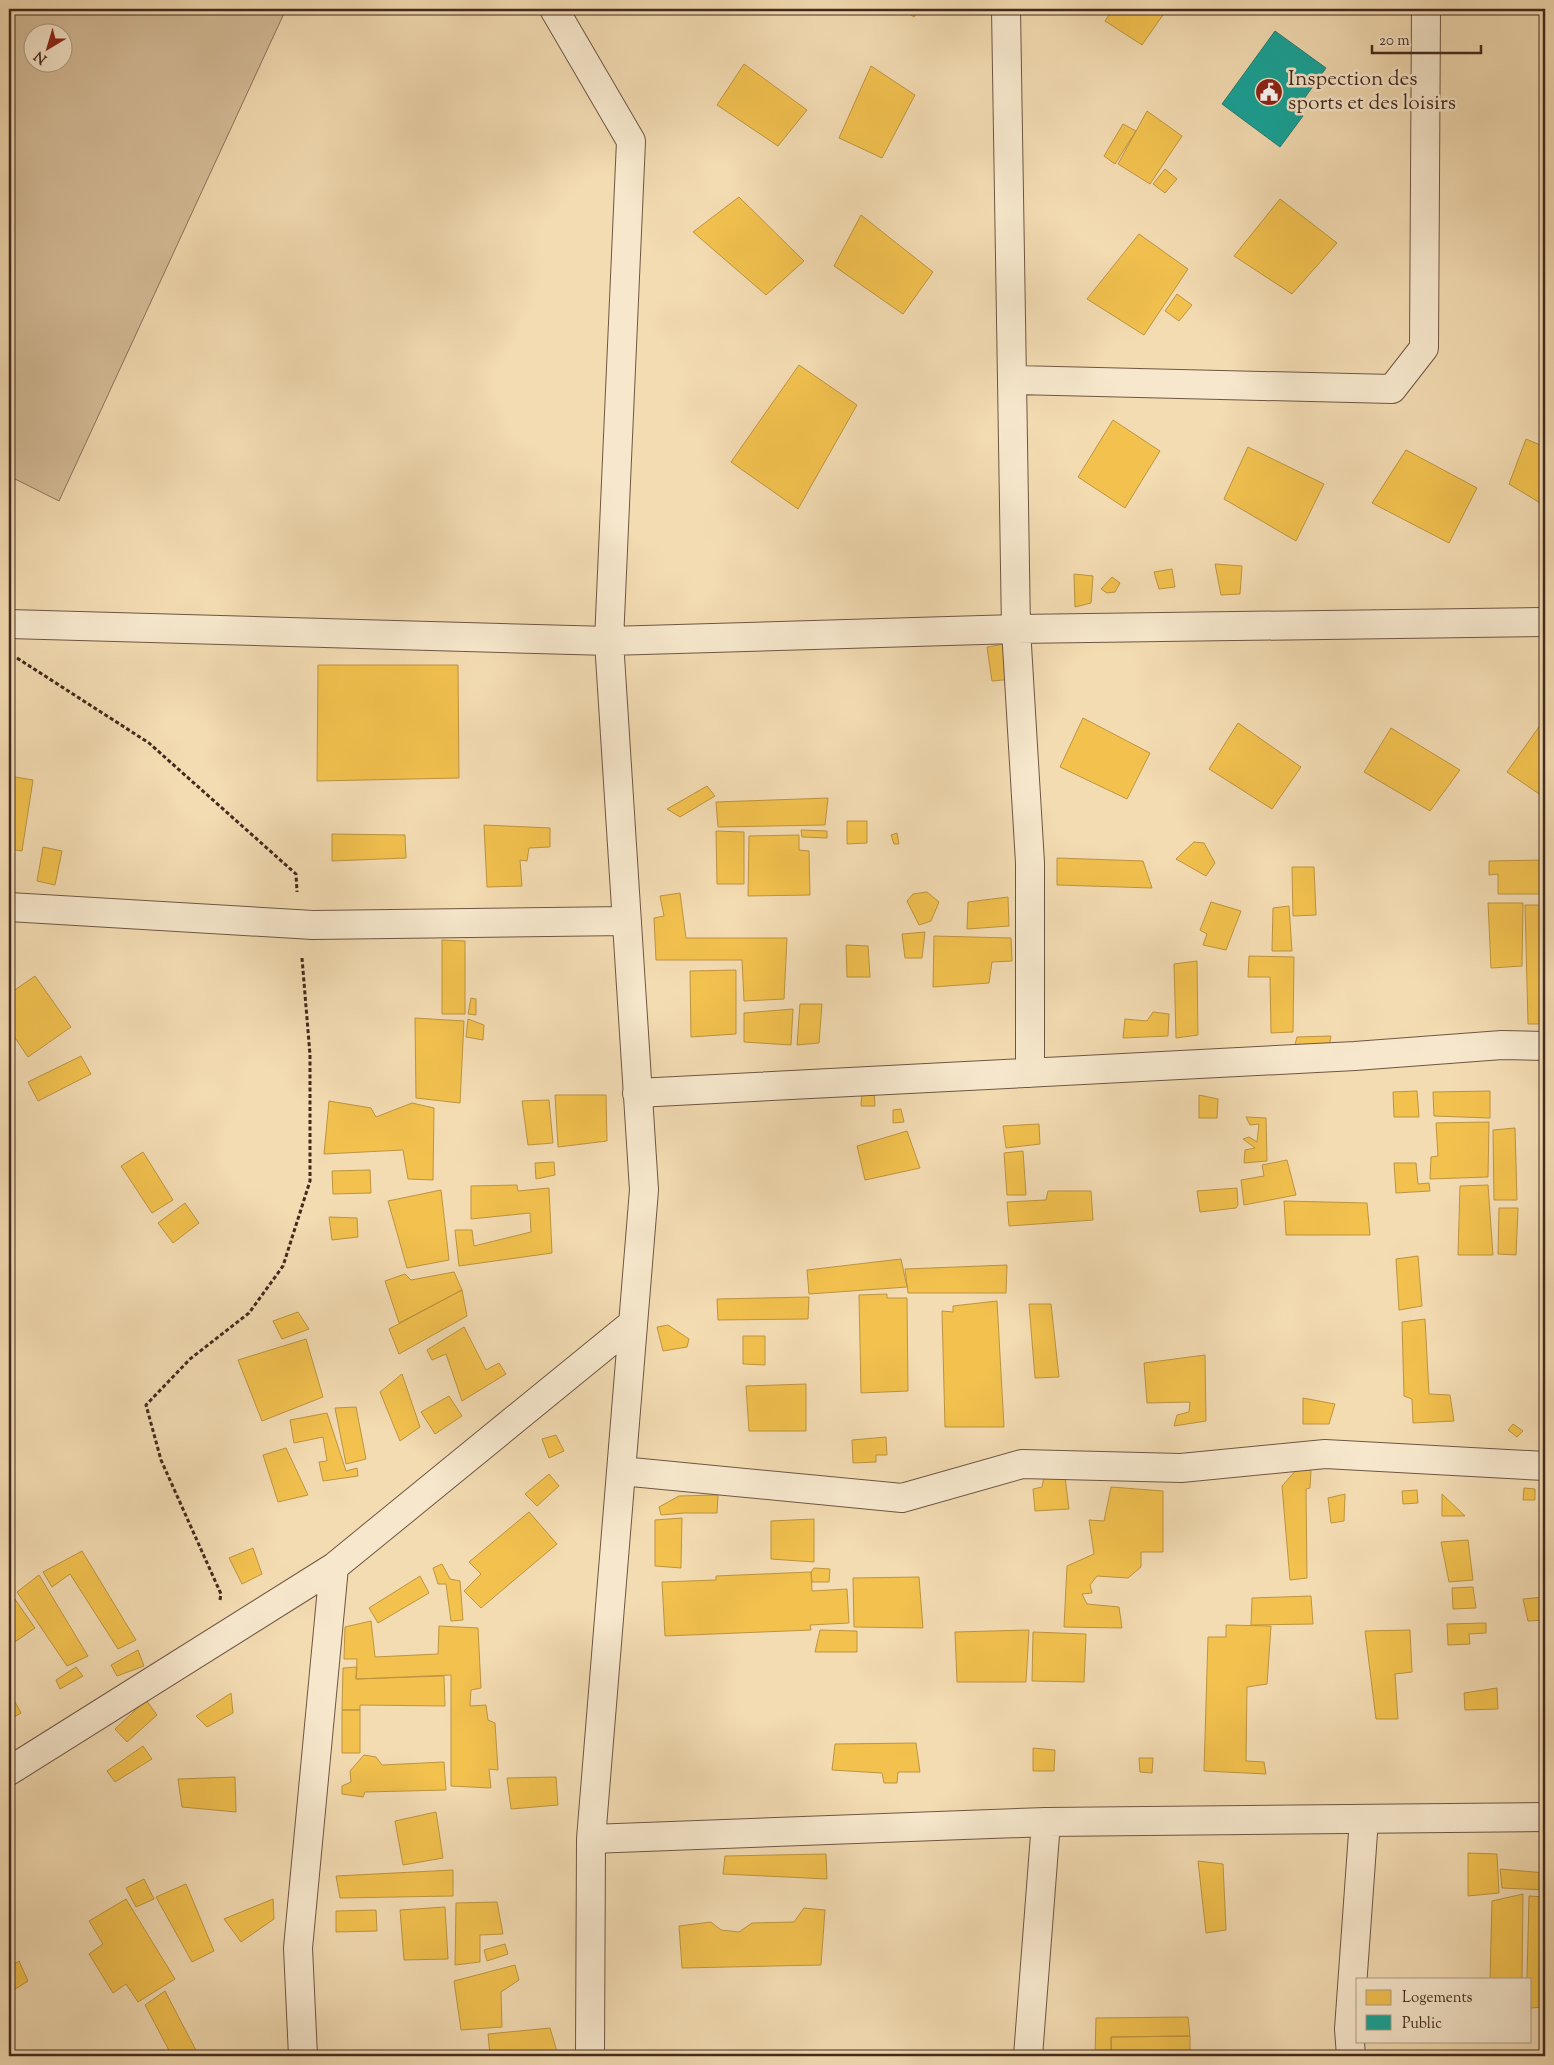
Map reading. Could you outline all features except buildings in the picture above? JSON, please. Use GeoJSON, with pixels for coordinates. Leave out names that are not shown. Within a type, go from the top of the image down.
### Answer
{"type":"FeatureCollection","features":[{"type":"Feature","properties":{"kind":"street"},"geometry":{"type":"LineString","coordinates":[[554,9],[631,141],[609,641],[644,1190],[591,1839],[590,2056]]}},
{"type":"Feature","properties":{"kind":"street"},"geometry":{"type":"LineString","coordinates":[[1006,9],[1016,629],[1030,863],[1030,1073]]}},
{"type":"Feature","properties":{"kind":"street"},"geometry":{"type":"LineString","coordinates":[[1012,380],[1392,388],[1424,348],[1426,9]]}},
{"type":"Feature","properties":{"kind":"street"},"geometry":{"type":"LineString","coordinates":[[9,624],[609,641],[1016,629],[1545,622]]}},
{"type":"Feature","properties":{"kind":"street"},"geometry":{"type":"LineString","coordinates":[[9,907],[299,924],[627,921]]}},
{"type":"Feature","properties":{"kind":"street"},"geometry":{"type":"LineString","coordinates":[[638,1093],[1355,1056],[1502,1045],[1545,1046]]}},
{"type":"Feature","properties":{"kind":"street"},"geometry":{"type":"LineString","coordinates":[[9,1771],[334,1567],[633,1323]]}},
{"type":"Feature","properties":{"kind":"street"},"geometry":{"type":"LineString","coordinates":[[620,1471],[902,1498],[1022,1464],[1181,1468],[1325,1454],[1545,1466]]}},
{"type":"Feature","properties":{"kind":"street"},"geometry":{"type":"LineString","coordinates":[[303,2056],[298,1948],[334,1567]]}},
{"type":"Feature","properties":{"kind":"street"},"geometry":{"type":"LineString","coordinates":[[591,1839],[1046,1822],[1545,1817]]}},
{"type":"Feature","properties":{"kind":"street"},"geometry":{"type":"LineString","coordinates":[[1350,2056],[1349,2029],[1364,1819]]}},
{"type":"Feature","properties":{"kind":"street"},"geometry":{"type":"LineString","coordinates":[[1028,2056],[1046,1822]]}},
{"type":"Feature","properties":{"kind":"path"},"geometry":{"type":"LineString","coordinates":[[14,656],[149,743],[296,874],[310,1055],[310,1181],[283,1266],[249,1313],[190,1358],[146,1404],[161,1460],[221,1594],[208,1646]]}},
{"type":"Feature","properties":{"kind":"shaded area"},"geometry":{"type":"Polygon","coordinates":[[[9,9],[286,9],[59,501],[9,476],[9,9]]]}},
{"type":"Feature","properties":{"kind":"place","name":"Inspection des sports et des loisirs"},"geometry":{"type":"Point","coordinates":[1269,92]}}]}
